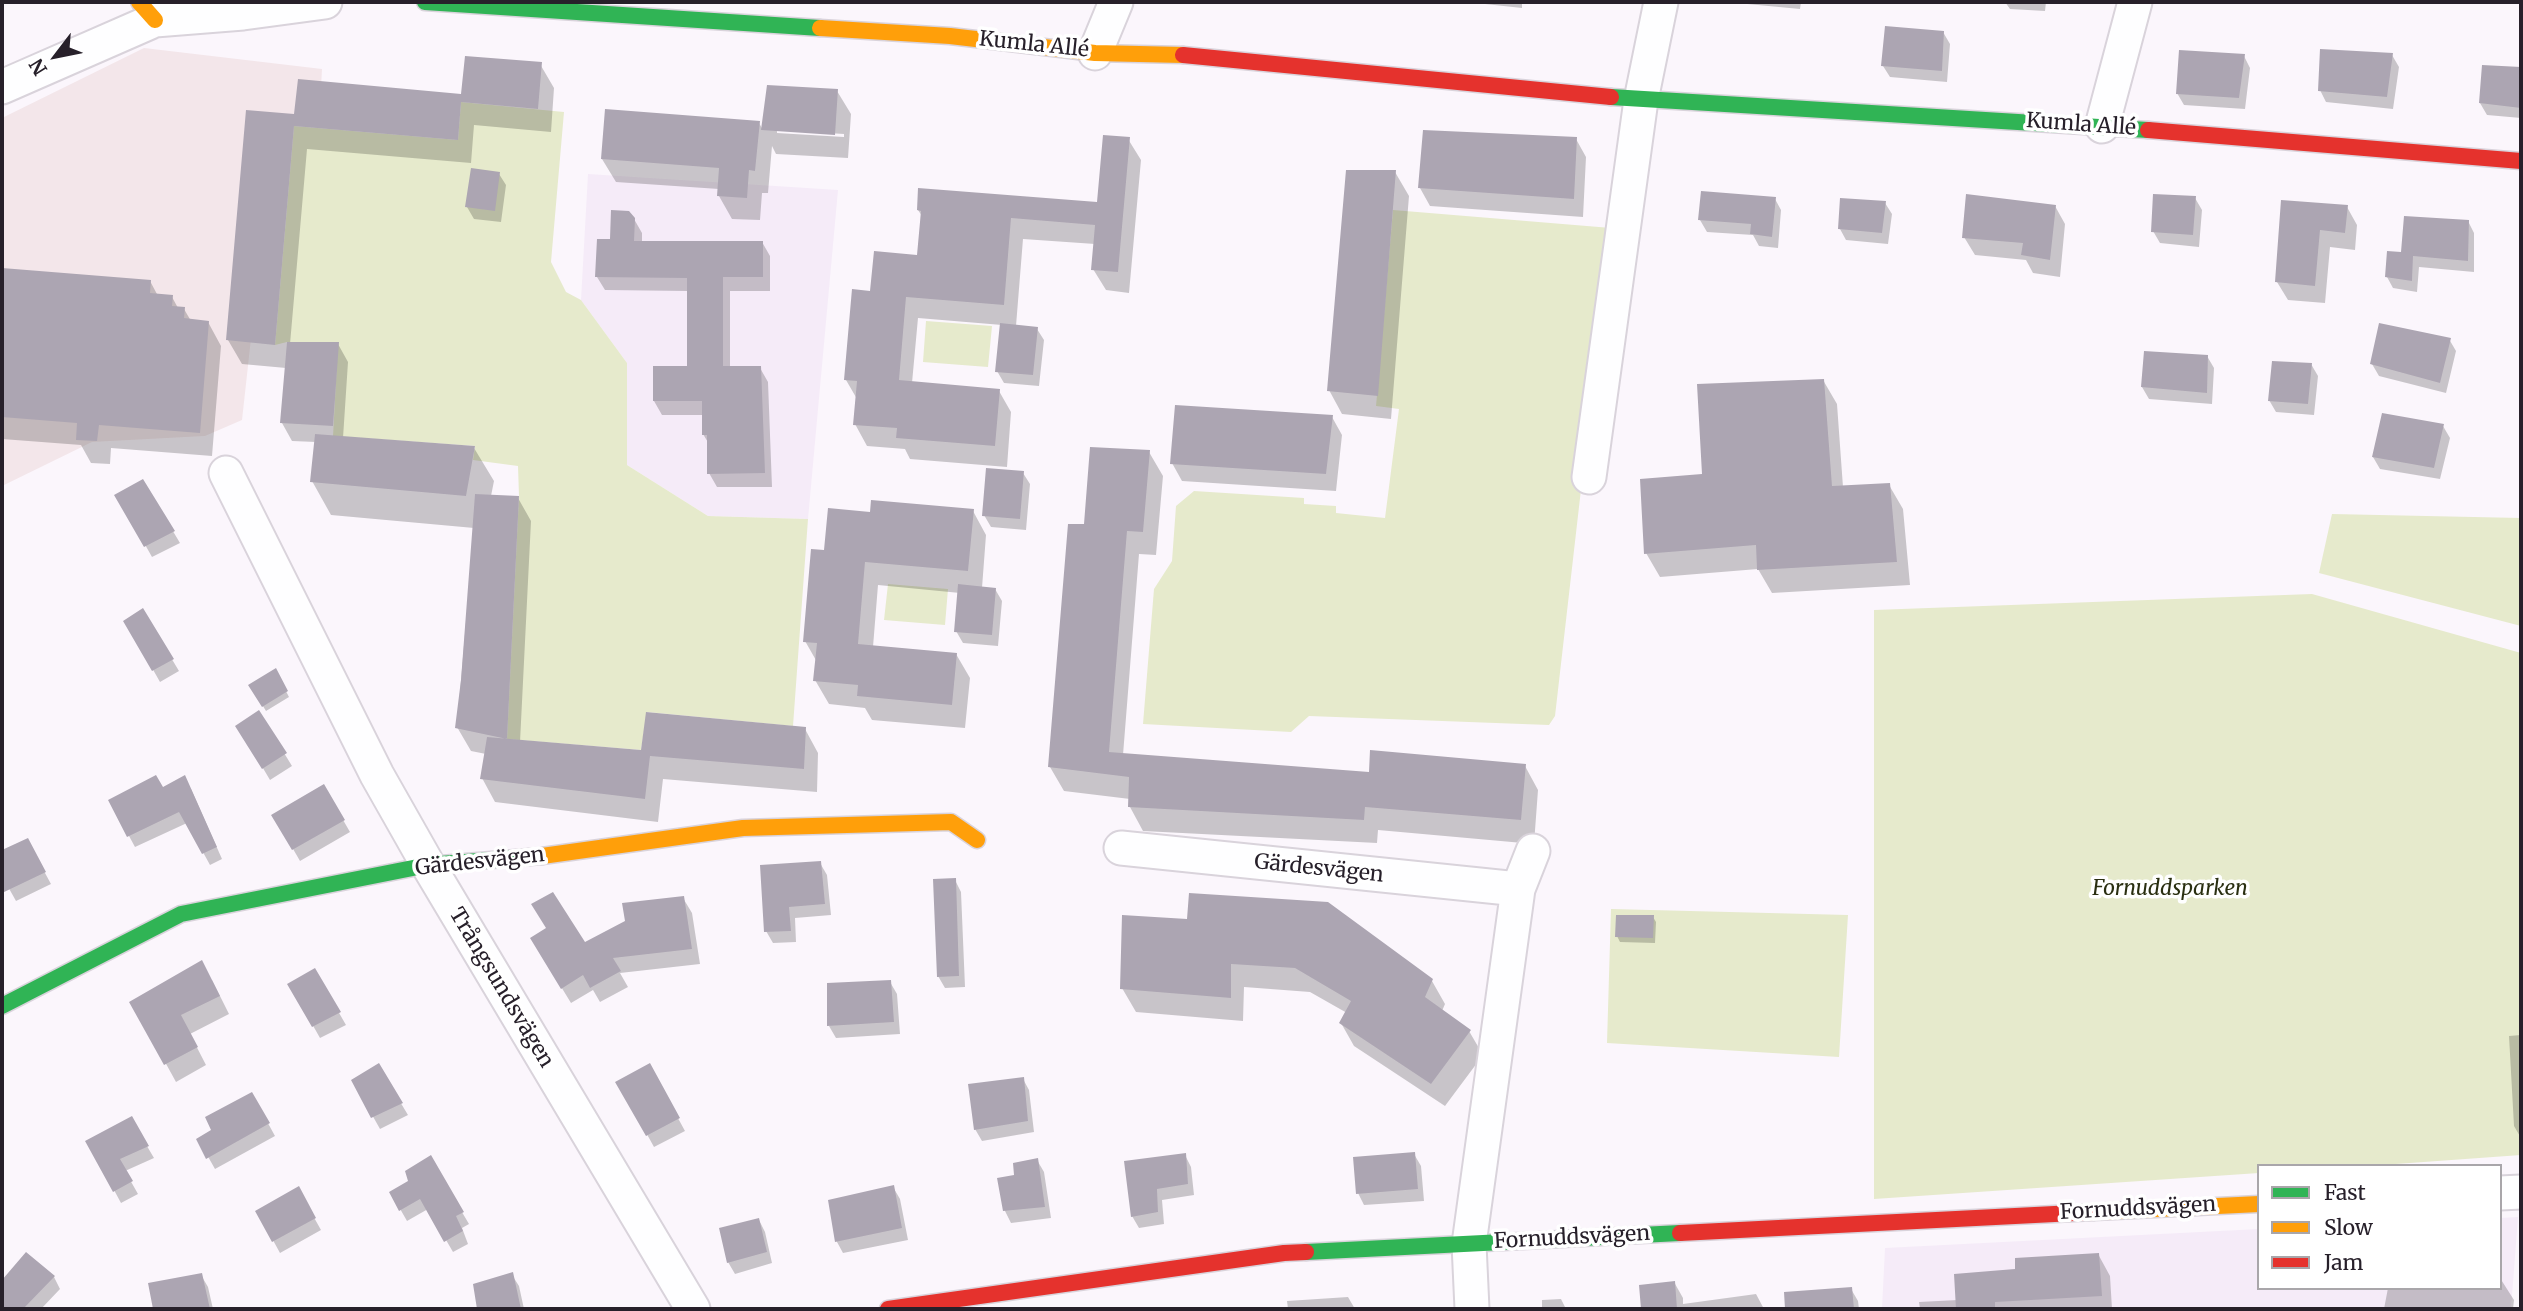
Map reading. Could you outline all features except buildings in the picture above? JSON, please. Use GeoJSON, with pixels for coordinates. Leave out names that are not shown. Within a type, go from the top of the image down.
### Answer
{"type":"FeatureCollection","features":[{"type":"Feature","properties":{"kind":"street"},"geometry":{"type":"LineString","coordinates":[[2,87],[149,8],[243,13],[325,2]]}},
{"type":"Feature","properties":{"kind":"street","name":"Kumla Allé"},"geometry":{"type":"LineString","coordinates":[[425,2],[950,36],[1095,53],[1158,53],[1641,100],[2102,126],[2521,161]]}},
{"type":"Feature","properties":{"kind":"street"},"geometry":{"type":"LineString","coordinates":[[1095,53],[1116,2]]}},
{"type":"Feature","properties":{"kind":"street"},"geometry":{"type":"LineString","coordinates":[[1589,477],[1641,100],[1661,2]]}},
{"type":"Feature","properties":{"kind":"street"},"geometry":{"type":"LineString","coordinates":[[2102,126],[2135,2]]}},
{"type":"Feature","properties":{"kind":"street","name":"Trångsundsvägen"},"geometry":{"type":"LineString","coordinates":[[226,473],[377,775],[693,1309]]}},
{"type":"Feature","properties":{"kind":"street","name":"Gärdesvägen"},"geometry":{"type":"LineString","coordinates":[[2,1006],[181,914],[428,865],[562,854],[743,828],[951,822],[977,840]]}},
{"type":"Feature","properties":{"kind":"street","name":"Gärdesvägen"},"geometry":{"type":"LineString","coordinates":[[1121,848],[1518,889]]}},
{"type":"Feature","properties":{"kind":"street"},"geometry":{"type":"LineString","coordinates":[[1472,1309],[1469,1244],[1518,889],[1533,851]]}},
{"type":"Feature","properties":{"kind":"street"},"geometry":{"type":"LineString","coordinates":[[2502,1193],[2521,1192]]}},
{"type":"Feature","properties":{"kind":"street","name":"Fornuddsvägen"},"geometry":{"type":"LineString","coordinates":[[888,1309],[1284,1253],[2257,1203]]}},
{"type":"Feature","properties":{"kind":"shaded area"},"geometry":{"type":"Polygon","coordinates":[[[144,48],[322,69],[320,106],[273,140],[242,420],[205,436],[92,442],[2,486],[2,118],[144,48]]]}},
{"type":"Feature","properties":{"kind":"shaded area"},"geometry":{"type":"Polygon","coordinates":[[[588,174],[838,190],[808,519],[708,516],[627,465],[627,363],[581,300],[588,174]]]}},
{"type":"Feature","properties":{"kind":"shaded area"},"geometry":{"type":"Polygon","coordinates":[[[2518,1217],[2511,1309],[1882,1309],[1885,1248],[2257,1229],[2257,1290],[2502,1290],[2502,1218],[2518,1217]]]}},
{"type":"Feature","properties":{"kind":"green space"},"geometry":{"type":"Polygon","coordinates":[[[461,102],[564,112],[551,262],[566,292],[581,300],[627,363],[627,465],[708,516],[808,519],[793,726],[647,712],[641,750],[507,739],[519,496],[518,466],[473,460],[475,446],[333,436],[338,343],[287,342],[275,345],[294,126],[458,140],[461,102]]]}},
{"type":"Feature","properties":{"kind":"green space"},"geometry":{"type":"Polygon","coordinates":[[[1393,210],[1611,228],[1555,716],[1549,725],[1309,716],[1291,732],[1143,724],[1154,589],[1172,561],[1176,506],[1194,491],[1304,498],[1304,504],[1336,506],[1336,513],[1385,518],[1399,409],[1376,406],[1393,210]]]}},
{"type":"Feature","properties":{"kind":"green space"},"geometry":{"type":"Polygon","coordinates":[[[926,321],[992,326],[988,367],[923,362],[926,321]]]}},
{"type":"Feature","properties":{"kind":"green space"},"geometry":{"type":"Polygon","coordinates":[[[2332,514],[2521,518],[2521,626],[2319,573],[2332,514]]]}},
{"type":"Feature","properties":{"kind":"green space"},"geometry":{"type":"Polygon","coordinates":[[[888,584],[948,589],[945,625],[884,620],[888,584]]]}},
{"type":"Feature","properties":{"kind":"green space","name":"Fornuddsparken"},"geometry":{"type":"Polygon","coordinates":[[[2312,594],[2521,653],[2521,1155],[2396,1164],[2257,1164],[2257,1173],[1874,1199],[1874,610],[2312,594]]]}},
{"type":"Feature","properties":{"kind":"green space"},"geometry":{"type":"Polygon","coordinates":[[[1611,909],[1848,915],[1839,1057],[1607,1043],[1611,909]]]}},
{"type":"Feature","properties":{"kind":"traffic: fast"},"geometry":{"type":"LineString","coordinates":[[425,2],[820,28]]}},
{"type":"Feature","properties":{"kind":"traffic: fast"},"geometry":{"type":"LineString","coordinates":[[1611,97],[2148,130]]}},
{"type":"Feature","properties":{"kind":"traffic: fast"},"geometry":{"type":"LineString","coordinates":[[2,1006],[181,914],[428,865],[542,856]]}},
{"type":"Feature","properties":{"kind":"traffic: fast"},"geometry":{"type":"LineString","coordinates":[[1306,1252],[1680,1233]]}},
{"type":"Feature","properties":{"kind":"traffic: slow"},"geometry":{"type":"LineString","coordinates":[[139,2],[155,20]]}},
{"type":"Feature","properties":{"kind":"traffic: slow"},"geometry":{"type":"LineString","coordinates":[[820,28],[950,36],[1095,53],[1183,55]]}},
{"type":"Feature","properties":{"kind":"traffic: slow"},"geometry":{"type":"LineString","coordinates":[[542,856],[743,828],[951,822],[977,840]]}},
{"type":"Feature","properties":{"kind":"traffic: slow"},"geometry":{"type":"LineString","coordinates":[[2094,1212],[2257,1204]]}},
{"type":"Feature","properties":{"kind":"traffic: jam"},"geometry":{"type":"LineString","coordinates":[[1183,55],[1611,97]]}},
{"type":"Feature","properties":{"kind":"traffic: jam"},"geometry":{"type":"LineString","coordinates":[[2148,130],[2521,161]]}},
{"type":"Feature","properties":{"kind":"traffic: jam"},"geometry":{"type":"LineString","coordinates":[[1680,1233],[2094,1212]]}},
{"type":"Feature","properties":{"kind":"traffic: jam"},"geometry":{"type":"LineString","coordinates":[[888,1309],[1306,1252]]}}]}
